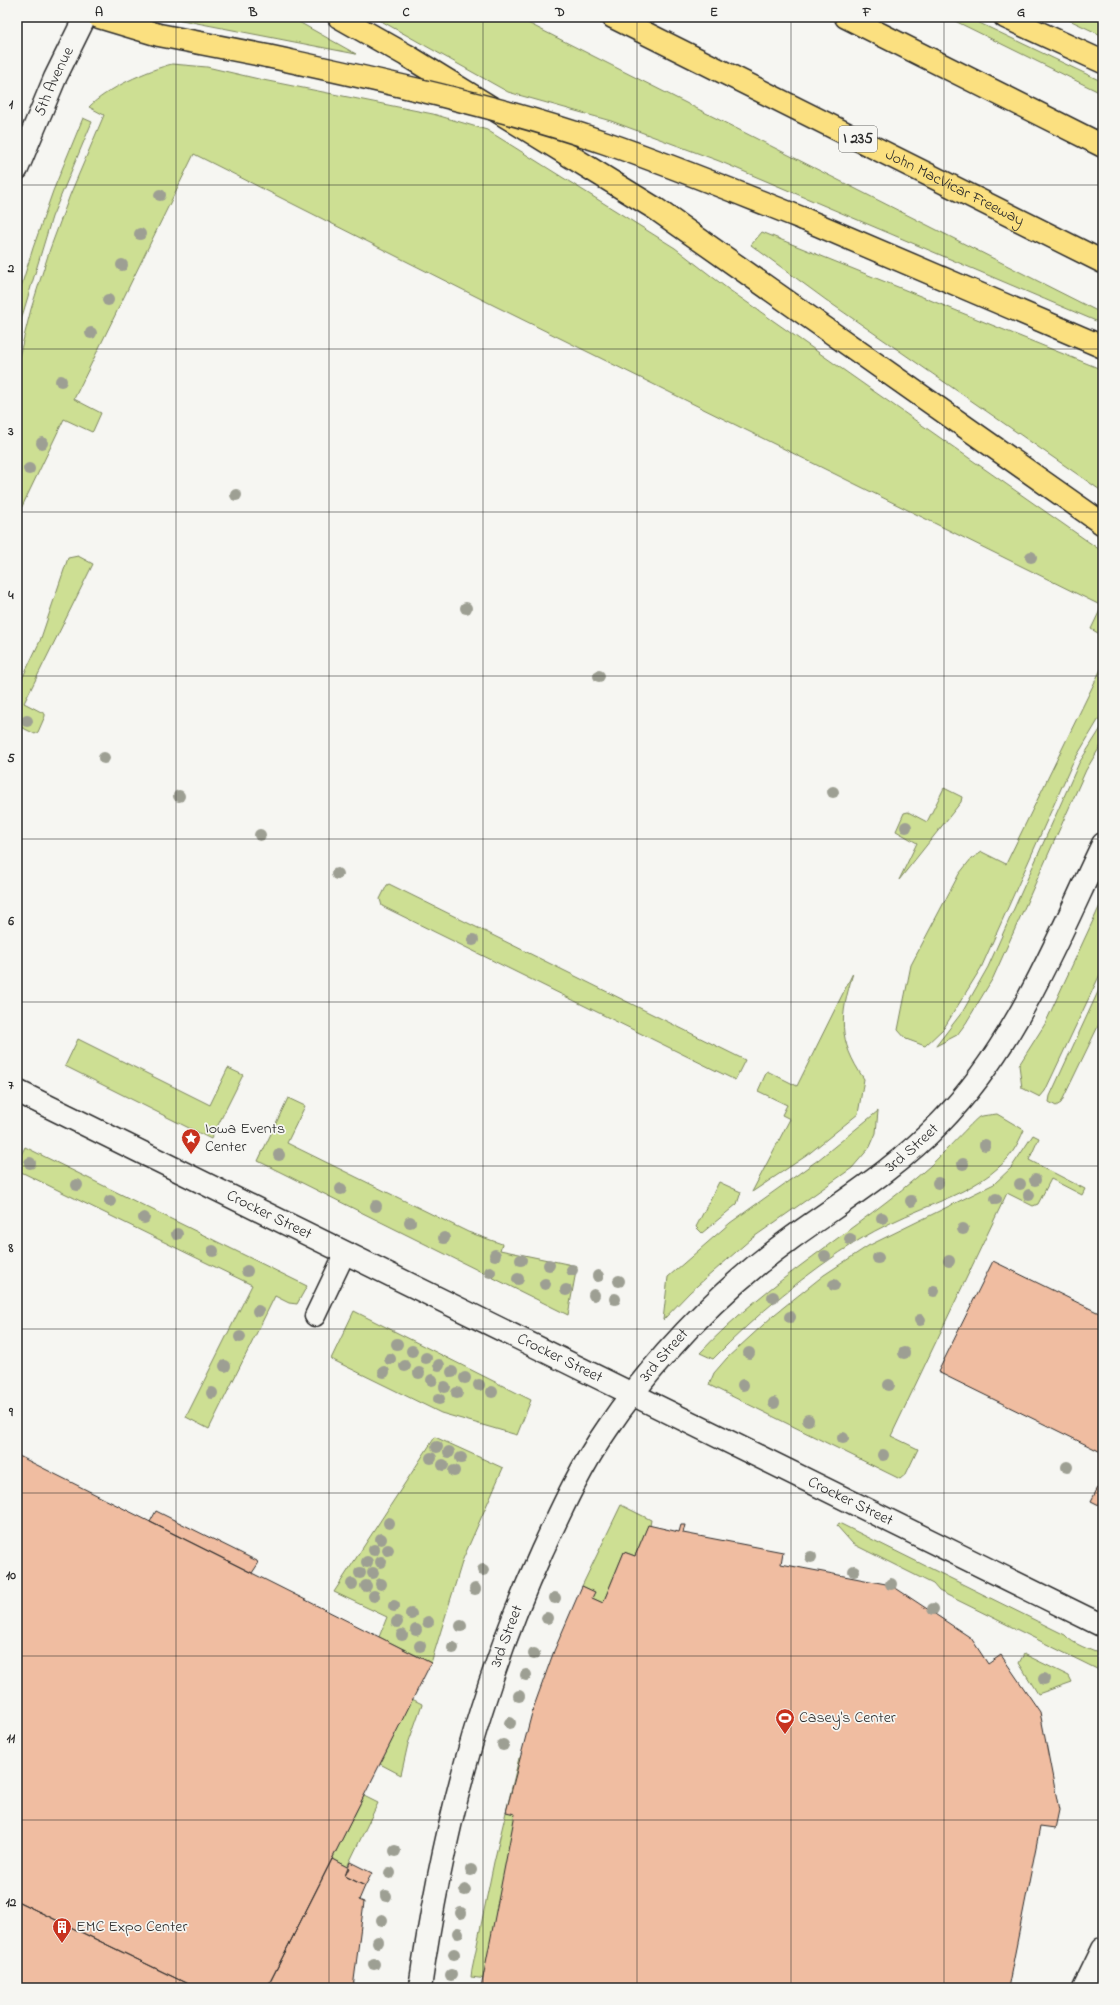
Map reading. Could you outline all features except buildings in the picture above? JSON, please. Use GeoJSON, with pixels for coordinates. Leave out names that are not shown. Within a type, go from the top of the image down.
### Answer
{"type":"FeatureCollection","features":[{"type":"Feature","properties":{"kind":"highway"},"geometry":{"type":"LineString","coordinates":[[99,17],[158,35],[267,56],[436,94],[533,120],[613,146],[714,183],[804,219],[1103,347]]}},
{"type":"Feature","properties":{"kind":"highway"},"geometry":{"type":"LineString","coordinates":[[339,17],[420,63],[656,208],[1103,524]]}},
{"type":"Feature","properties":{"kind":"highway","name":"John MacVicar Freeway"},"geometry":{"type":"LineString","coordinates":[[614,17],[1103,262]]}},
{"type":"Feature","properties":{"kind":"highway"},"geometry":{"type":"LineString","coordinates":[[846,17],[1103,146]]}},
{"type":"Feature","properties":{"kind":"highway"},"geometry":{"type":"LineString","coordinates":[[1005,17],[1103,62]]}},
{"type":"Feature","properties":{"kind":"main road","name":"5th Avenue"},"geometry":{"type":"LineString","coordinates":[[17,169],[53,83],[85,17]]}},
{"type":"Feature","properties":{"kind":"main road","name":"3rd Street"},"geometry":{"type":"LineString","coordinates":[[420,1988],[436,1888],[464,1772],[493,1671],[524,1594],[553,1528],[605,1432],[632,1394],[685,1332],[724,1293],[756,1265],[793,1237],[865,1188],[897,1163],[942,1122],[961,1100],[988,1065],[1027,1000],[1103,844]]}},
{"type":"Feature","properties":{"kind":"main road","name":"Crocker Street"},"geometry":{"type":"LineString","coordinates":[[17,1091],[1103,1626]]}},
{"type":"Feature","properties":{"kind":"main road"},"geometry":{"type":"LineString","coordinates":[[1084,1988],[1103,1949]]}},
{"type":"Feature","properties":{"kind":"lane"},"geometry":{"type":"LineString","coordinates":[[315,1316],[345,1253]]}},
{"type":"Feature","properties":{"kind":"green space"},"geometry":{"type":"Polygon","coordinates":[[[166,17],[290,17],[356,54],[166,17]]]}},
{"type":"Feature","properties":{"kind":"green space"},"geometry":{"type":"Polygon","coordinates":[[[374,17],[516,17],[1103,314],[1103,324],[719,161],[611,121],[508,92],[374,17]]]}},
{"type":"Feature","properties":{"kind":"green space"},"geometry":{"type":"Polygon","coordinates":[[[947,17],[967,17],[1103,82],[1103,94],[947,17]]]}},
{"type":"Feature","properties":{"kind":"green space"},"geometry":{"type":"Polygon","coordinates":[[[1063,17],[1103,17],[1103,36],[1063,17]]]}},
{"type":"Feature","properties":{"kind":"green space"},"geometry":{"type":"Polygon","coordinates":[[[172,64],[207,67],[263,80],[433,114],[487,130],[675,248],[728,289],[1103,552],[1103,636],[1091,629],[1102,606],[495,306],[194,154],[74,399],[101,413],[93,431],[92,432],[64,419],[17,517],[17,365],[31,309],[50,249],[70,195],[104,115],[89,107],[96,100],[116,87],[151,71],[172,64]]]}},
{"type":"Feature","properties":{"kind":"green space"},"geometry":{"type":"Polygon","coordinates":[[[83,118],[92,122],[52,217],[17,333],[17,300],[53,191],[83,118]]]}},
{"type":"Feature","properties":{"kind":"green space"},"geometry":{"type":"Polygon","coordinates":[[[762,232],[1103,370],[1103,492],[826,300],[751,245],[762,232]]]}},
{"type":"Feature","properties":{"kind":"green space"},"geometry":{"type":"Polygon","coordinates":[[[78,556],[93,564],[24,703],[45,714],[38,732],[35,734],[17,725],[17,689],[40,641],[68,558],[78,556]]]}},
{"type":"Feature","properties":{"kind":"green space"},"geometry":{"type":"Polygon","coordinates":[[[1103,665],[1103,712],[1072,764],[981,968],[944,1028],[925,1046],[906,1039],[898,1030],[911,965],[959,874],[971,859],[982,852],[1006,864],[1103,665]]]}},
{"type":"Feature","properties":{"kind":"green space"},"geometry":{"type":"Polygon","coordinates":[[[1103,725],[1103,742],[1086,770],[993,978],[966,1023],[957,1035],[936,1046],[963,1011],[988,967],[1079,763],[1103,725]]]}},
{"type":"Feature","properties":{"kind":"green space"},"geometry":{"type":"Polygon","coordinates":[[[944,788],[962,797],[961,802],[899,880],[917,843],[896,831],[904,813],[908,812],[927,822],[944,788]]]}},
{"type":"Feature","properties":{"kind":"green space"},"geometry":{"type":"Polygon","coordinates":[[[389,884],[745,1060],[735,1080],[382,906],[380,899],[387,885],[389,884]]]}},
{"type":"Feature","properties":{"kind":"green space"},"geometry":{"type":"Polygon","coordinates":[[[1103,899],[1103,968],[1045,1091],[1040,1097],[1022,1088],[1019,1065],[1045,1024],[1103,899]]]}},
{"type":"Feature","properties":{"kind":"green space"},"geometry":{"type":"Polygon","coordinates":[[[853,973],[845,1002],[844,1028],[845,1039],[849,1052],[864,1079],[858,1114],[806,1156],[752,1192],[790,1119],[782,1115],[787,1105],[758,1091],[767,1071],[797,1086],[853,973]]]}},
{"type":"Feature","properties":{"kind":"green space"},"geometry":{"type":"Polygon","coordinates":[[[1103,981],[1103,1016],[1061,1103],[1056,1106],[1049,1102],[1050,1096],[1103,981]]]}},
{"type":"Feature","properties":{"kind":"green space"},"geometry":{"type":"Polygon","coordinates":[[[78,1039],[210,1105],[228,1068],[243,1075],[211,1139],[65,1066],[78,1039]]]}},
{"type":"Feature","properties":{"kind":"green space"},"geometry":{"type":"Polygon","coordinates":[[[288,1098],[305,1106],[287,1143],[468,1232],[502,1244],[500,1250],[577,1266],[568,1315],[258,1161],[288,1098]]]}},
{"type":"Feature","properties":{"kind":"green space"},"geometry":{"type":"Polygon","coordinates":[[[878,1111],[876,1133],[870,1147],[852,1168],[751,1239],[690,1292],[663,1320],[668,1277],[730,1223],[818,1160],[878,1111]]]}},
{"type":"Feature","properties":{"kind":"green space"},"geometry":{"type":"Polygon","coordinates":[[[997,1114],[1024,1130],[1011,1155],[990,1174],[972,1186],[874,1231],[859,1240],[801,1280],[747,1326],[713,1359],[700,1353],[754,1302],[902,1190],[930,1166],[979,1117],[997,1114]]]}},
{"type":"Feature","properties":{"kind":"green space"},"geometry":{"type":"Polygon","coordinates":[[[1033,1135],[1039,1138],[1029,1160],[1085,1189],[1082,1195],[1051,1179],[1038,1204],[1033,1206],[1007,1193],[891,1436],[918,1449],[906,1474],[900,1479],[709,1385],[714,1373],[727,1358],[775,1314],[824,1275],[868,1246],[994,1184],[1011,1168],[1033,1135]]]}},
{"type":"Feature","properties":{"kind":"green space"},"geometry":{"type":"Polygon","coordinates":[[[25,1147],[307,1286],[297,1304],[289,1303],[275,1296],[209,1429],[186,1417],[252,1285],[17,1170],[17,1163],[25,1147]]]}},
{"type":"Feature","properties":{"kind":"green space"},"geometry":{"type":"Polygon","coordinates":[[[719,1182],[741,1192],[737,1204],[702,1233],[696,1227],[719,1182]]]}},
{"type":"Feature","properties":{"kind":"green space"},"geometry":{"type":"Polygon","coordinates":[[[354,1311],[531,1400],[517,1435],[441,1413],[331,1359],[354,1311]]]}},
{"type":"Feature","properties":{"kind":"green space"},"geometry":{"type":"Polygon","coordinates":[[[435,1437],[503,1468],[463,1559],[431,1663],[379,1637],[387,1617],[334,1592],[435,1437]]]}},
{"type":"Feature","properties":{"kind":"green space"},"geometry":{"type":"Polygon","coordinates":[[[621,1505],[651,1520],[650,1526],[648,1526],[635,1556],[624,1552],[603,1603],[592,1598],[594,1592],[582,1586],[621,1505]]]}},
{"type":"Feature","properties":{"kind":"green space"},"geometry":{"type":"Polygon","coordinates":[[[839,1523],[1065,1635],[1077,1644],[1103,1655],[1103,1672],[939,1591],[933,1584],[853,1544],[837,1526],[839,1523]]]}},
{"type":"Feature","properties":{"kind":"green space"},"geometry":{"type":"Polygon","coordinates":[[[1024,1654],[1069,1676],[1072,1682],[1038,1694],[1019,1663],[1024,1654]]]}},
{"type":"Feature","properties":{"kind":"green space"},"geometry":{"type":"Polygon","coordinates":[[[412,1699],[422,1704],[408,1744],[401,1775],[380,1764],[412,1699]]]}},
{"type":"Feature","properties":{"kind":"green space"},"geometry":{"type":"Polygon","coordinates":[[[519,1758],[530,1760],[487,1979],[471,1977],[494,1862],[519,1758]]]}},
{"type":"Feature","properties":{"kind":"green space"},"geometry":{"type":"Polygon","coordinates":[[[364,1796],[378,1803],[347,1867],[332,1859],[364,1796]]]}},
{"type":"Feature","properties":{"kind":"place","name":"Iowa Events Center"},"geometry":{"type":"Point","coordinates":[191,1155]}},
{"type":"Feature","properties":{"kind":"place","name":"Casey's Center"},"geometry":{"type":"Point","coordinates":[785,1735]}},
{"type":"Feature","properties":{"kind":"place","name":"EMC Expo Center"},"geometry":{"type":"Point","coordinates":[62,1944]}}]}
